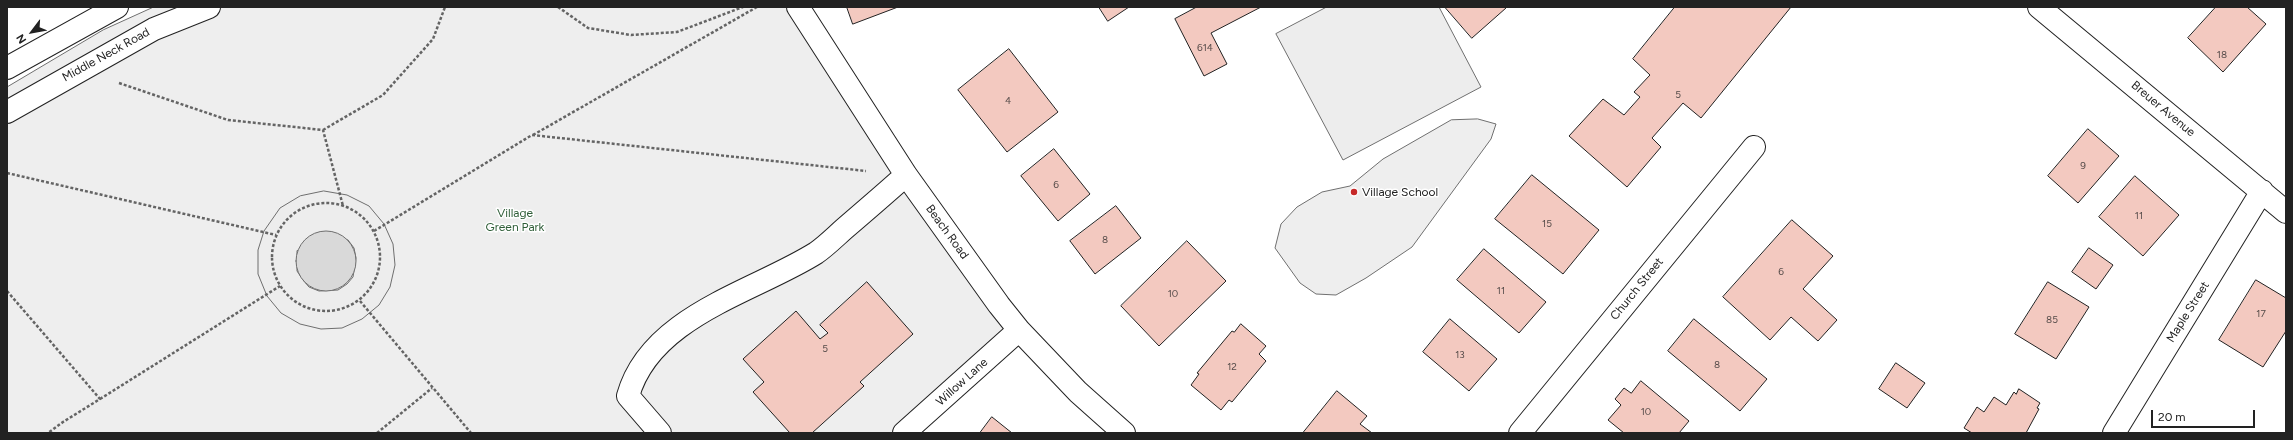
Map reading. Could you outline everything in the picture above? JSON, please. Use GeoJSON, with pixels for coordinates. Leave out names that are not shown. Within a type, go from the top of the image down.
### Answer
{"type":"FeatureCollection","features":[{"type":"Feature","properties":{"kind":"street"},"geometry":{"type":"LineString","coordinates":[[7,68],[117,7]]}},
{"type":"Feature","properties":{"kind":"street","name":"Middle Neck Road"},"geometry":{"type":"LineString","coordinates":[[7,112],[83,67],[154,29],[209,7]]}},
{"type":"Feature","properties":{"kind":"street","name":"Beach Road"},"geometry":{"type":"LineString","coordinates":[[798,7],[906,175],[1019,330],[1078,392],[1124,433]]}},
{"type":"Feature","properties":{"kind":"street","name":"Breuer Avenue"},"geometry":{"type":"LineString","coordinates":[[2039,7],[2286,212]]}},
{"type":"Feature","properties":{"kind":"street","name":"Church Street"},"geometry":{"type":"LineString","coordinates":[[1520,433],[1754,147]]}},
{"type":"Feature","properties":{"kind":"street"},"geometry":{"type":"LineString","coordinates":[[660,433],[628,396],[634,378],[645,358],[661,342],[727,298],[817,252],[906,175]]}},
{"type":"Feature","properties":{"kind":"street","name":"Maple Street"},"geometry":{"type":"LineString","coordinates":[[2114,433],[2262,191]]}},
{"type":"Feature","properties":{"kind":"street","name":"Willow Lane"},"geometry":{"type":"LineString","coordinates":[[904,433],[1019,330]]}},
{"type":"Feature","properties":{"kind":"path"},"geometry":{"type":"LineString","coordinates":[[83,67],[134,89],[228,120],[323,130],[383,95],[433,39],[444,7]]}},
{"type":"Feature","properties":{"kind":"path"},"geometry":{"type":"LineString","coordinates":[[558,7],[588,28],[631,35],[677,32],[743,7]]}},
{"type":"Feature","properties":{"kind":"path"},"geometry":{"type":"LineString","coordinates":[[374,232],[532,135],[757,7]]}},
{"type":"Feature","properties":{"kind":"path"},"geometry":{"type":"LineString","coordinates":[[323,130],[343,206]]}},
{"type":"Feature","properties":{"kind":"path"},"geometry":{"type":"LineString","coordinates":[[532,135],[906,175]]}},
{"type":"Feature","properties":{"kind":"path"},"geometry":{"type":"LineString","coordinates":[[7,173],[276,236]]}},
{"type":"Feature","properties":{"kind":"path"},"geometry":{"type":"LineString","coordinates":[[333,203],[343,206],[364,218],[374,232],[379,246],[381,261],[378,276],[360,301],[344,309],[326,312],[308,309],[292,300],[280,286],[273,270],[272,253],[276,236],[285,221],[299,210],[315,204],[333,203]]}},
{"type":"Feature","properties":{"kind":"path"},"geometry":{"type":"LineString","coordinates":[[48,433],[63,422],[280,286]]}},
{"type":"Feature","properties":{"kind":"path"},"geometry":{"type":"LineString","coordinates":[[7,291],[100,399]]}},
{"type":"Feature","properties":{"kind":"path"},"geometry":{"type":"LineString","coordinates":[[360,301],[471,433]]}},
{"type":"Feature","properties":{"kind":"path"},"geometry":{"type":"LineString","coordinates":[[377,433],[432,388]]}},
{"type":"Feature","properties":{"kind":"green space","name":"Village Green Park"},"geometry":{"type":"Polygon","coordinates":[[[154,7],[798,7],[1022,327],[905,433],[7,433],[7,87],[103,30],[154,7]]]}},
{"type":"Feature","properties":{"kind":"green space"},"geometry":{"type":"Polygon","coordinates":[[[1478,119],[1496,124],[1491,139],[1412,247],[1366,278],[1336,295],[1316,294],[1300,283],[1275,248],[1281,224],[1297,207],[1322,192],[1350,186],[1383,159],[1451,120],[1478,119]]]}},
{"type":"Feature","properties":{"kind":"shaded area"},"geometry":{"type":"Polygon","coordinates":[[[1327,7],[1439,7],[1481,87],[1343,160],[1276,34],[1327,7]]]}},
{"type":"Feature","properties":{"kind":"shaded area"},"geometry":{"type":"Polygon","coordinates":[[[324,191],[347,195],[369,206],[384,224],[393,244],[395,265],[390,287],[379,305],[362,319],[342,328],[321,329],[300,324],[281,313],[267,296],[258,274],[258,250],[264,231],[280,208],[300,196],[324,191]],[[348,240],[297,251],[297,271],[309,287],[319,291],[338,290],[347,284],[353,277],[356,258],[354,248],[348,240]]]}},
{"type":"Feature","properties":{"kind":"shaded area"},"geometry":{"type":"Polygon","coordinates":[[[320,231],[332,231],[348,239],[354,249],[356,261],[354,273],[348,283],[332,291],[320,291],[304,283],[296,267],[296,255],[304,239],[320,231]]]}},
{"type":"Feature","properties":{"kind":"building"},"geometry":{"type":"Polygon","coordinates":[[[847,7],[898,7],[853,24],[847,7]]]}},
{"type":"Feature","properties":{"kind":"building"},"geometry":{"type":"Polygon","coordinates":[[[1099,7],[1129,7],[1108,21],[1099,7]]]}},
{"type":"Feature","properties":{"kind":"building"},"geometry":{"type":"Polygon","coordinates":[[[1197,7],[1261,7],[1211,33],[1227,64],[1204,76],[1175,19],[1197,7]]]}},
{"type":"Feature","properties":{"kind":"building"},"geometry":{"type":"Polygon","coordinates":[[[1445,7],[1505,7],[1506,8],[1472,38],[1445,7]]]}},
{"type":"Feature","properties":{"kind":"building"},"geometry":{"type":"Polygon","coordinates":[[[1675,7],[1791,7],[1701,118],[1683,103],[1652,138],[1661,147],[1627,187],[1569,136],[1603,99],[1624,115],[1640,97],[1634,92],[1650,75],[1633,59],[1675,7]]]}},
{"type":"Feature","properties":{"kind":"building"},"geometry":{"type":"Polygon","coordinates":[[[2216,7],[2247,7],[2266,24],[2223,72],[2188,38],[2216,7]]]}},
{"type":"Feature","properties":{"kind":"building"},"geometry":{"type":"Polygon","coordinates":[[[1009,49],[1058,112],[1007,152],[958,90],[1009,49]]]}},
{"type":"Feature","properties":{"kind":"building"},"geometry":{"type":"Polygon","coordinates":[[[2088,129],[2119,156],[2078,203],[2048,176],[2088,129]]]}},
{"type":"Feature","properties":{"kind":"building"},"geometry":{"type":"Polygon","coordinates":[[[1054,149],[1090,194],[1058,221],[1021,176],[1054,149]]]}},
{"type":"Feature","properties":{"kind":"building"},"geometry":{"type":"Polygon","coordinates":[[[1532,175],[1599,230],[1563,274],[1495,219],[1532,175]]]}},
{"type":"Feature","properties":{"kind":"building"},"geometry":{"type":"Polygon","coordinates":[[[2135,176],[2179,215],[2143,256],[2099,217],[2135,176]]]}},
{"type":"Feature","properties":{"kind":"building"},"geometry":{"type":"Polygon","coordinates":[[[1116,206],[1141,238],[1095,274],[1070,241],[1116,206]]]}},
{"type":"Feature","properties":{"kind":"building"},"geometry":{"type":"Polygon","coordinates":[[[1792,220],[1833,256],[1803,289],[1837,320],[1818,341],[1791,317],[1770,340],[1723,297],[1792,220]]]}},
{"type":"Feature","properties":{"kind":"building"},"geometry":{"type":"Polygon","coordinates":[[[1187,241],[1226,281],[1159,346],[1121,306],[1187,241]]]}},
{"type":"Feature","properties":{"kind":"building"},"geometry":{"type":"Polygon","coordinates":[[[2089,248],[2113,265],[2096,289],[2072,272],[2089,248]]]}},
{"type":"Feature","properties":{"kind":"building"},"geometry":{"type":"Polygon","coordinates":[[[1484,249],[1546,302],[1519,333],[1457,280],[1484,249]]]}},
{"type":"Feature","properties":{"kind":"building"},"geometry":{"type":"Polygon","coordinates":[[[2256,280],[2286,298],[2286,331],[2263,367],[2219,340],[2256,280]]]}},
{"type":"Feature","properties":{"kind":"building"},"geometry":{"type":"Polygon","coordinates":[[[867,282],[913,334],[860,382],[864,386],[812,433],[790,433],[753,392],[764,382],[743,359],[796,311],[820,339],[828,333],[820,325],[867,282]]]}},
{"type":"Feature","properties":{"kind":"building"},"geometry":{"type":"Polygon","coordinates":[[[2048,282],[2089,307],[2056,359],[2015,334],[2048,282]]]}},
{"type":"Feature","properties":{"kind":"building"},"geometry":{"type":"Polygon","coordinates":[[[1450,319],[1497,359],[1469,391],[1423,352],[1450,319]]]}},
{"type":"Feature","properties":{"kind":"building"},"geometry":{"type":"Polygon","coordinates":[[[1694,319],[1767,379],[1740,411],[1668,351],[1694,319]]]}},
{"type":"Feature","properties":{"kind":"building"},"geometry":{"type":"Polygon","coordinates":[[[1241,324],[1266,346],[1259,354],[1266,361],[1232,402],[1229,400],[1221,410],[1191,385],[1199,374],[1197,373],[1232,331],[1234,332],[1241,324]]]}},
{"type":"Feature","properties":{"kind":"building"},"geometry":{"type":"Polygon","coordinates":[[[1896,363],[1925,383],[1907,408],[1879,389],[1896,363]]]}},
{"type":"Feature","properties":{"kind":"building"},"geometry":{"type":"Polygon","coordinates":[[[1641,381],[1689,421],[1679,433],[1624,433],[1608,420],[1621,405],[1615,399],[1624,388],[1631,393],[1641,381]]]}},
{"type":"Feature","properties":{"kind":"building"},"geometry":{"type":"Polygon","coordinates":[[[2019,389],[2040,403],[2037,408],[2039,409],[2026,433],[1972,433],[1964,428],[1977,407],[1984,412],[1994,397],[2006,405],[2014,392],[2016,394],[2019,389]]]}},
{"type":"Feature","properties":{"kind":"building"},"geometry":{"type":"Polygon","coordinates":[[[1337,391],[1367,416],[1360,424],[1372,433],[1303,433],[1337,391]]]}},
{"type":"Feature","properties":{"kind":"building"},"geometry":{"type":"Polygon","coordinates":[[[992,417],[1012,433],[980,433],[992,417]]]}},
{"type":"Feature","properties":{"kind":"place","name":"Village School"},"geometry":{"type":"Point","coordinates":[1354,192]}}]}
